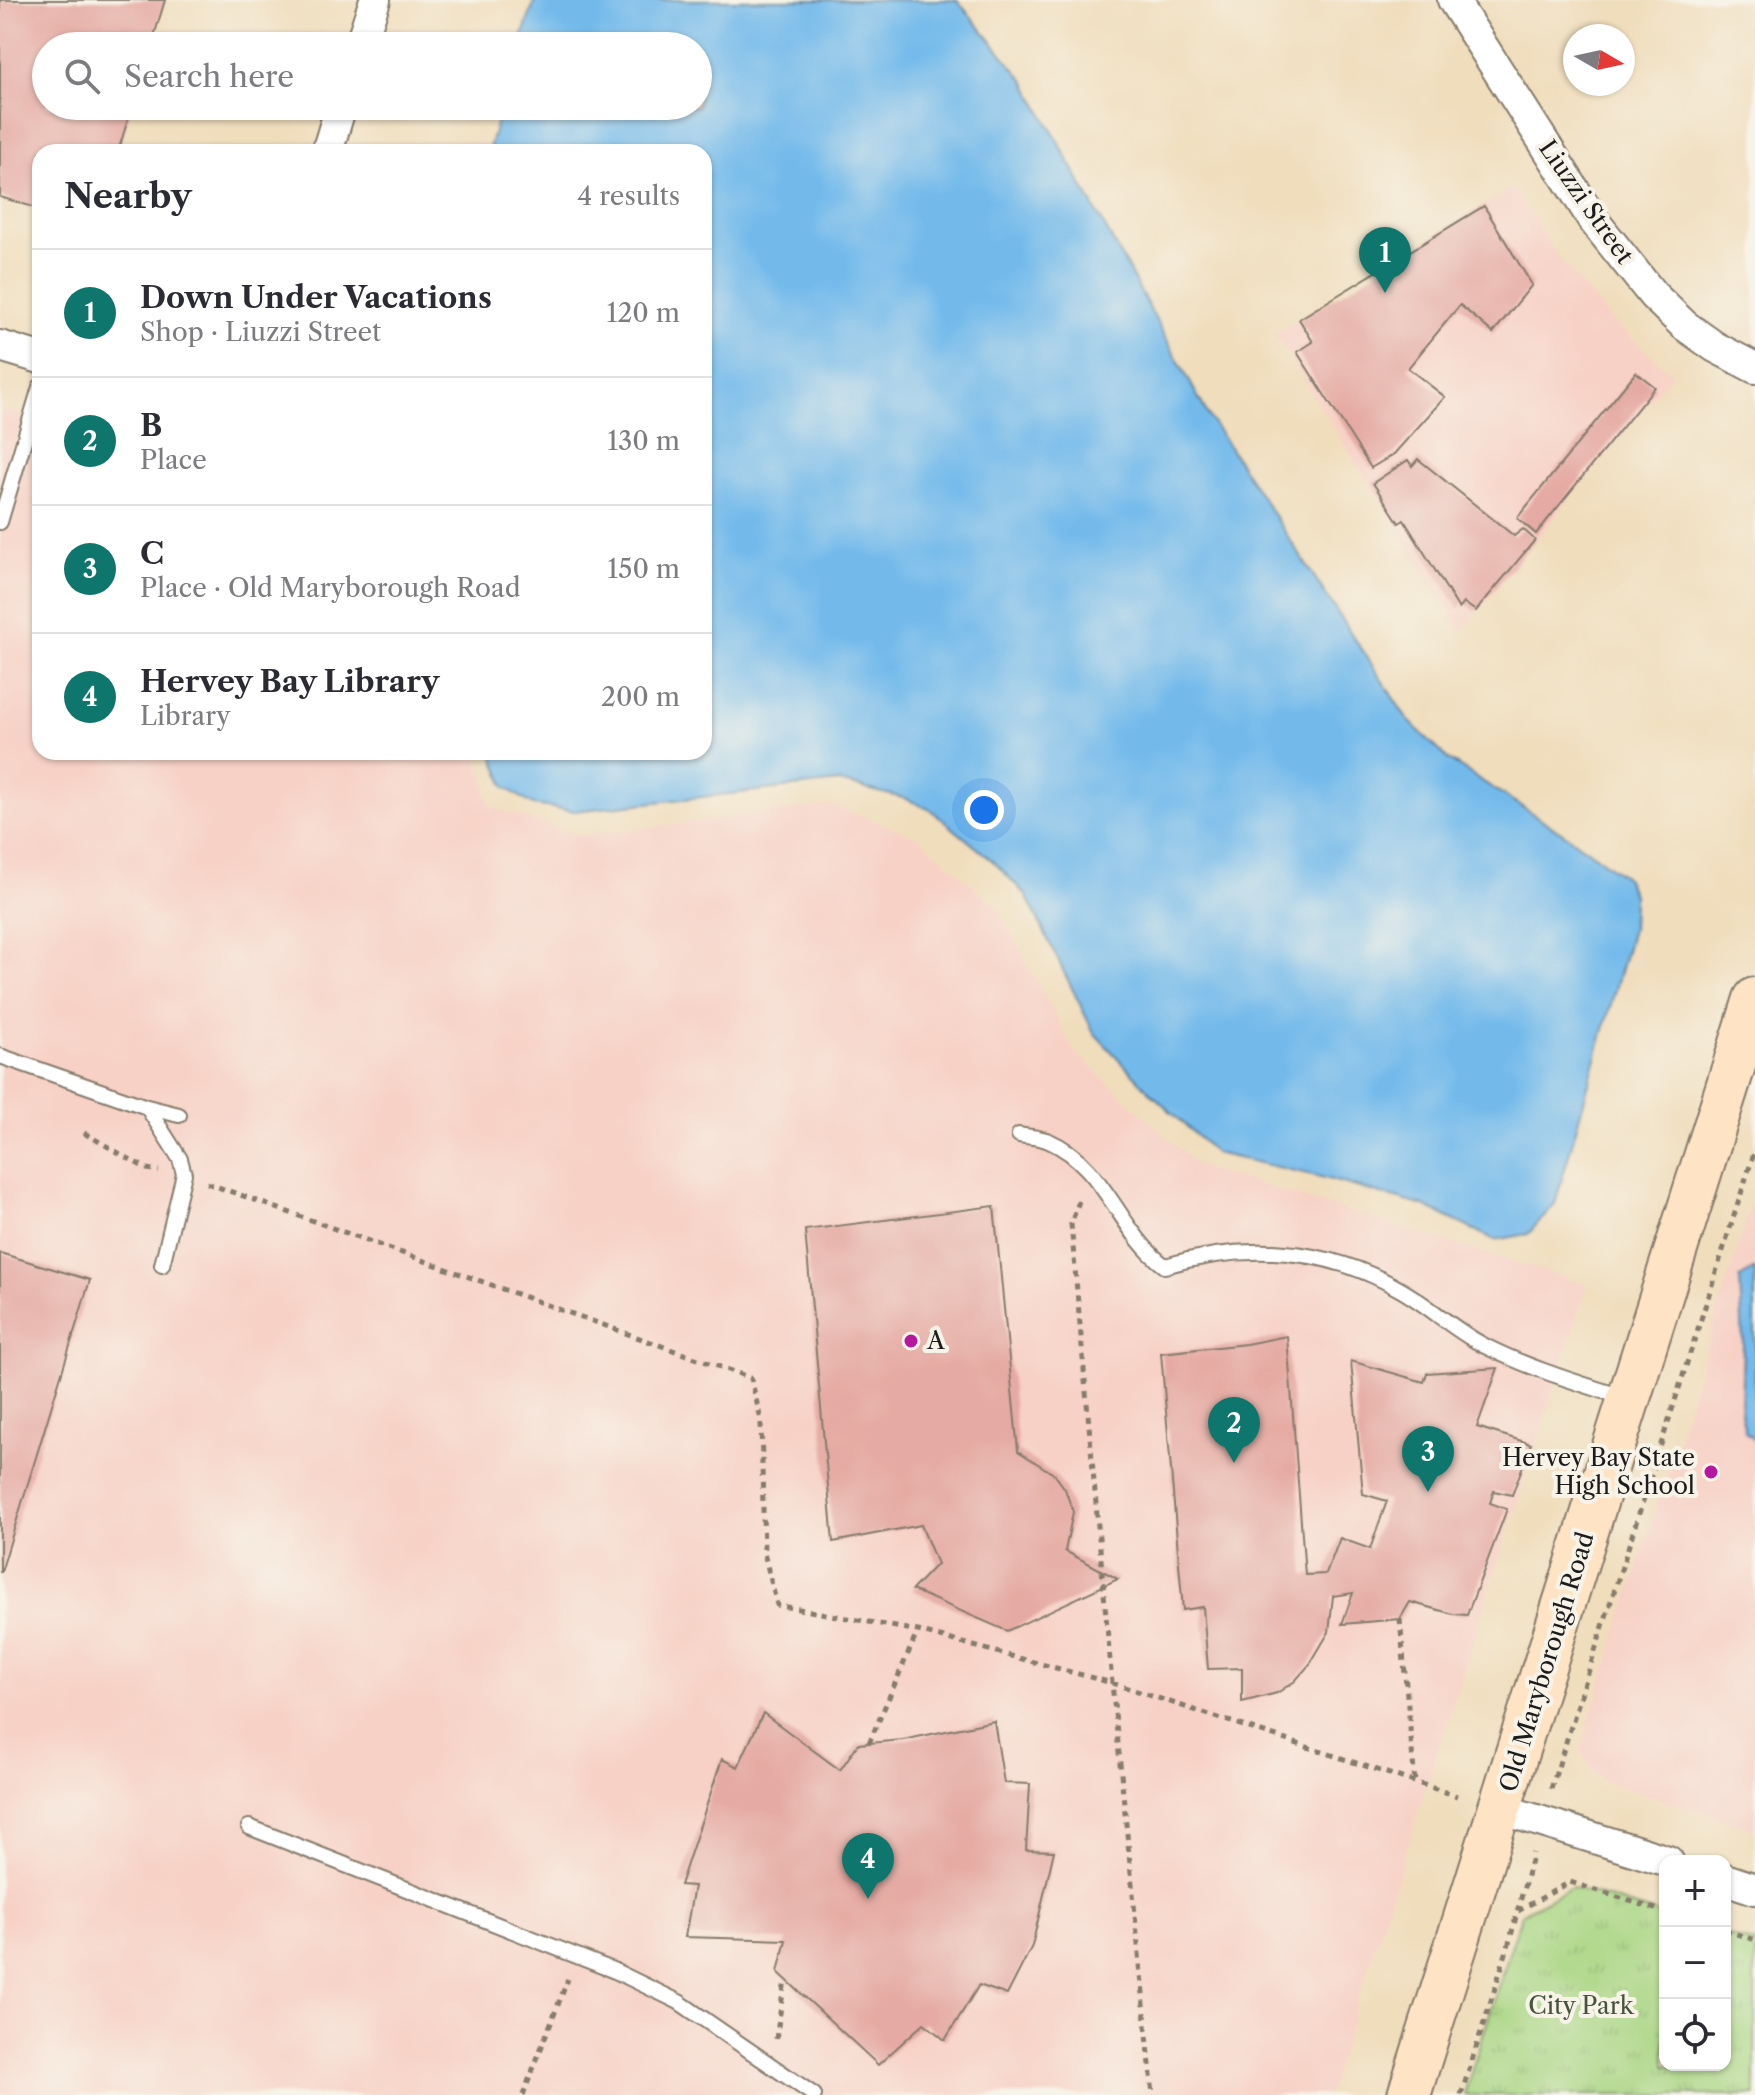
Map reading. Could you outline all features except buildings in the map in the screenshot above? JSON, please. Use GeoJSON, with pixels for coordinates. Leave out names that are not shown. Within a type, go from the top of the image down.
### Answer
{"type":"FeatureCollection","features":[{"type":"Feature","properties":{"kind":"street"},"geometry":{"type":"LineString","coordinates":[[365,32],[375,0]]}},
{"type":"Feature","properties":{"kind":"street","name":"Liuzzi Street"},"geometry":{"type":"LineString","coordinates":[[1453,0],[1594,221],[1653,295],[1684,325],[1715,347],[1755,368]]}},
{"type":"Feature","properties":{"kind":"street"},"geometry":{"type":"LineString","coordinates":[[329,144],[337,120]]}},
{"type":"Feature","properties":{"kind":"street"},"geometry":{"type":"LineString","coordinates":[[0,346],[32,356]]}},
{"type":"Feature","properties":{"kind":"street","name":"Old Maryborough Road"},"geometry":{"type":"LineString","coordinates":[[1409,2095],[1755,999]]}},
{"type":"Feature","properties":{"kind":"street"},"geometry":{"type":"LineString","coordinates":[[1501,1809],[1659,1858]]}},
{"type":"Feature","properties":{"kind":"street"},"geometry":{"type":"LineString","coordinates":[[1731,1881],[1755,1889]]}},
{"type":"Feature","properties":{"kind":"lane"},"geometry":{"type":"LineString","coordinates":[[0,522],[32,414]]}},
{"type":"Feature","properties":{"kind":"lane"},"geometry":{"type":"LineString","coordinates":[[0,1056],[147,1107],[179,1115]]}},
{"type":"Feature","properties":{"kind":"lane"},"geometry":{"type":"LineString","coordinates":[[147,1107],[180,1159],[184,1174],[162,1265]]}},
{"type":"Feature","properties":{"kind":"lane"},"geometry":{"type":"LineString","coordinates":[[1019,1135],[1047,1140],[1072,1155],[1113,1201],[1146,1253],[1165,1266],[1236,1251],[1270,1251],[1350,1267],[1400,1289],[1446,1323],[1486,1347],[1521,1363],[1629,1399]]}},
{"type":"Feature","properties":{"kind":"lane"},"geometry":{"type":"LineString","coordinates":[[249,1827],[615,1971],[679,2002],[814,2095]]}},
{"type":"Feature","properties":{"kind":"path"},"geometry":{"type":"LineString","coordinates":[[84,1133],[147,1169],[184,1174],[751,1378],[761,1420],[765,1475],[764,1553],[777,1605],[918,1631],[1112,1683],[1457,1796]]}},
{"type":"Feature","properties":{"kind":"path"},"geometry":{"type":"LineString","coordinates":[[1461,2095],[1541,1820],[1755,1150]]}},
{"type":"Feature","properties":{"kind":"path"},"geometry":{"type":"LineString","coordinates":[[1090,1173],[1071,1224],[1153,2095]]}},
{"type":"Feature","properties":{"kind":"path"},"geometry":{"type":"LineString","coordinates":[[1400,1619],[1415,1783]]}},
{"type":"Feature","properties":{"kind":"path"},"geometry":{"type":"LineString","coordinates":[[869,1743],[918,1631]]}},
{"type":"Feature","properties":{"kind":"path"},"geometry":{"type":"LineString","coordinates":[[1517,1911],[1570,1882],[1659,1910]]}},
{"type":"Feature","properties":{"kind":"path"},"geometry":{"type":"LineString","coordinates":[[1731,1932],[1755,1940]]}},
{"type":"Feature","properties":{"kind":"path"},"geometry":{"type":"LineString","coordinates":[[523,2095],[577,1956]]}},
{"type":"Feature","properties":{"kind":"shaded area"},"geometry":{"type":"Polygon","coordinates":[[[1513,188],[1557,256],[1612,321],[1672,374],[1462,630],[1275,334],[1513,188]]]}},
{"type":"Feature","properties":{"kind":"shaded area"},"geometry":{"type":"Polygon","coordinates":[[[0,410],[32,418],[32,760],[479,760],[490,806],[582,836],[832,805],[918,837],[997,907],[1074,1051],[1198,1166],[1587,1284],[1327,2095],[0,2095],[0,410]]]}},
{"type":"Feature","properties":{"kind":"shaded area","name":"Hervey Bay State High School"},"geometry":{"type":"Polygon","coordinates":[[[1755,1192],[1755,1829],[1600,1780],[1580,1751],[1755,1192]]]}},
{"type":"Feature","properties":{"kind":"green space","name":"City Park"},"geometry":{"type":"Polygon","coordinates":[[[1572,1887],[1659,1914],[1659,2071],[1731,2071],[1731,1937],[1755,1944],[1755,2095],[1464,2095],[1522,1913],[1572,1887]]]}},
{"type":"Feature","properties":{"kind":"water"},"geometry":{"type":"Polygon","coordinates":[[[535,0],[957,0],[1025,81],[1208,415],[1408,720],[1449,760],[1625,877],[1633,895],[1632,929],[1555,1204],[1528,1234],[1495,1240],[1424,1206],[1317,1176],[1215,1153],[1151,1093],[1094,1033],[1026,895],[994,862],[931,810],[907,799],[839,782],[574,811],[533,805],[505,787],[495,760],[712,760],[712,144],[490,144],[497,120],[712,120],[712,32],[524,32],[535,0]]]}},
{"type":"Feature","properties":{"kind":"water"},"geometry":{"type":"Polygon","coordinates":[[[1755,1269],[1755,1441],[1745,1432],[1741,1412],[1743,1344],[1740,1278],[1755,1269]]]}},
{"type":"Feature","properties":{"kind":"place","name":"Down Under Vacations"},"geometry":{"type":"Point","coordinates":[1385,293]}},
{"type":"Feature","properties":{"kind":"place","name":"A"},"geometry":{"type":"Point","coordinates":[911,1341]}},
{"type":"Feature","properties":{"kind":"place","name":"B"},"geometry":{"type":"Point","coordinates":[1234,1463]}},
{"type":"Feature","properties":{"kind":"place","name":"Hervey Bay State High School"},"geometry":{"type":"Point","coordinates":[1711,1472]}},
{"type":"Feature","properties":{"kind":"place","name":"C"},"geometry":{"type":"Point","coordinates":[1428,1492]}},
{"type":"Feature","properties":{"kind":"place","name":"Hervey Bay Library"},"geometry":{"type":"Point","coordinates":[868,1899]}}]}
